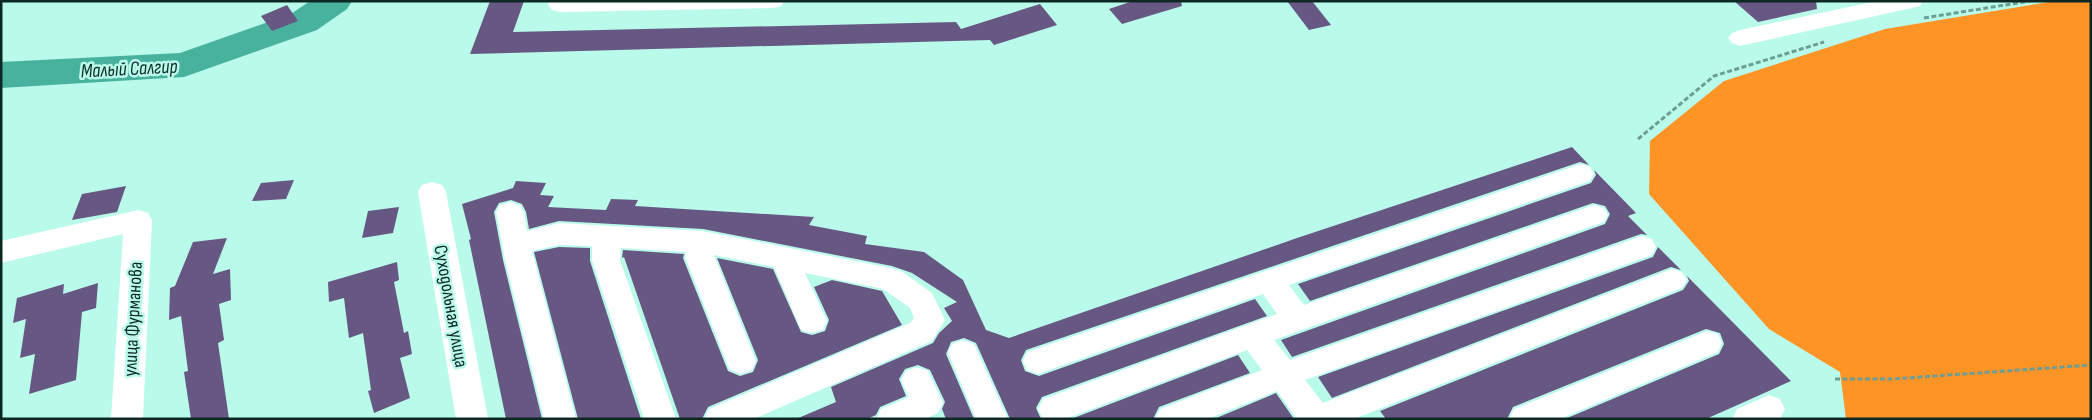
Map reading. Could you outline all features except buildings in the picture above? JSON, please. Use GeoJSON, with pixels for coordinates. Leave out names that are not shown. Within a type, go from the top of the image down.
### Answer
{"type":"FeatureCollection","features":[{"type":"Feature","properties":{"kind":"street"},"geometry":{"type":"LineString","coordinates":[[561,1],[560,5],[773,1]]}},
{"type":"Feature","properties":{"kind":"street"},"geometry":{"type":"LineString","coordinates":[[1740,38],[1914,10]]}},
{"type":"Feature","properties":{"kind":"street"},"geometry":{"type":"LineString","coordinates":[[1038,361],[1581,174]]}},
{"type":"Feature","properties":{"kind":"street","name":"Суходольная улица"},"geometry":{"type":"LineString","coordinates":[[432,192],[472,419]]}},
{"type":"Feature","properties":{"kind":"street"},"geometry":{"type":"LineString","coordinates":[[510,212],[516,244],[560,419]]}},
{"type":"Feature","properties":{"kind":"street"},"geometry":{"type":"LineString","coordinates":[[1054,409],[1253,335],[1594,215]]}},
{"type":"Feature","properties":{"kind":"street","name":"улица Фурманова"},"geometry":{"type":"LineString","coordinates":[[1,252],[138,220],[127,419]]}},
{"type":"Feature","properties":{"kind":"street"},"geometry":{"type":"LineString","coordinates":[[516,244],[559,234],[703,242],[891,279],[922,302],[930,320],[921,332],[720,419]]}},
{"type":"Feature","properties":{"kind":"street"},"geometry":{"type":"LineString","coordinates":[[607,237],[606,260],[660,419]]}},
{"type":"Feature","properties":{"kind":"street"},"geometry":{"type":"LineString","coordinates":[[703,242],[699,257],[741,362]]}},
{"type":"Feature","properties":{"kind":"street"},"geometry":{"type":"LineString","coordinates":[[1171,419],[1284,375],[1642,247]]}},
{"type":"Feature","properties":{"kind":"street"},"geometry":{"type":"LineString","coordinates":[[784,258],[812,321]]}},
{"type":"Feature","properties":{"kind":"street"},"geometry":{"type":"LineString","coordinates":[[1269,280],[1297,320]]}},
{"type":"Feature","properties":{"kind":"street"},"geometry":{"type":"LineString","coordinates":[[1253,335],[1284,375],[1333,416],[1672,280]]}},
{"type":"Feature","properties":{"kind":"street"},"geometry":{"type":"LineString","coordinates":[[1525,419],[1707,343]]}},
{"type":"Feature","properties":{"kind":"street"},"geometry":{"type":"LineString","coordinates":[[963,353],[992,419]]}},
{"type":"Feature","properties":{"kind":"street"},"geometry":{"type":"LineString","coordinates":[[892,419],[926,401]]}},
{"type":"Feature","properties":{"kind":"path"},"geometry":{"type":"LineString","coordinates":[[1914,10],[2030,1]]}},
{"type":"Feature","properties":{"kind":"path"},"geometry":{"type":"LineString","coordinates":[[1638,139],[1714,76],[1832,39]]}},
{"type":"Feature","properties":{"kind":"path"},"geometry":{"type":"LineString","coordinates":[[1835,379],[1892,379],[2091,365]]}},
{"type":"Feature","properties":{"kind":"shaded area"},"geometry":{"type":"Polygon","coordinates":[[[2055,1],[2091,1],[2091,419],[1846,419],[1840,372],[1769,329],[1649,194],[1650,141],[1724,81],[1885,29],[2055,1]]]}},
{"type":"Feature","properties":{"kind":"waterway","name":"Малый Салгир"},"geometry":{"type":"LineString","coordinates":[[1,75],[184,65],[304,22],[334,1]]}}]}
